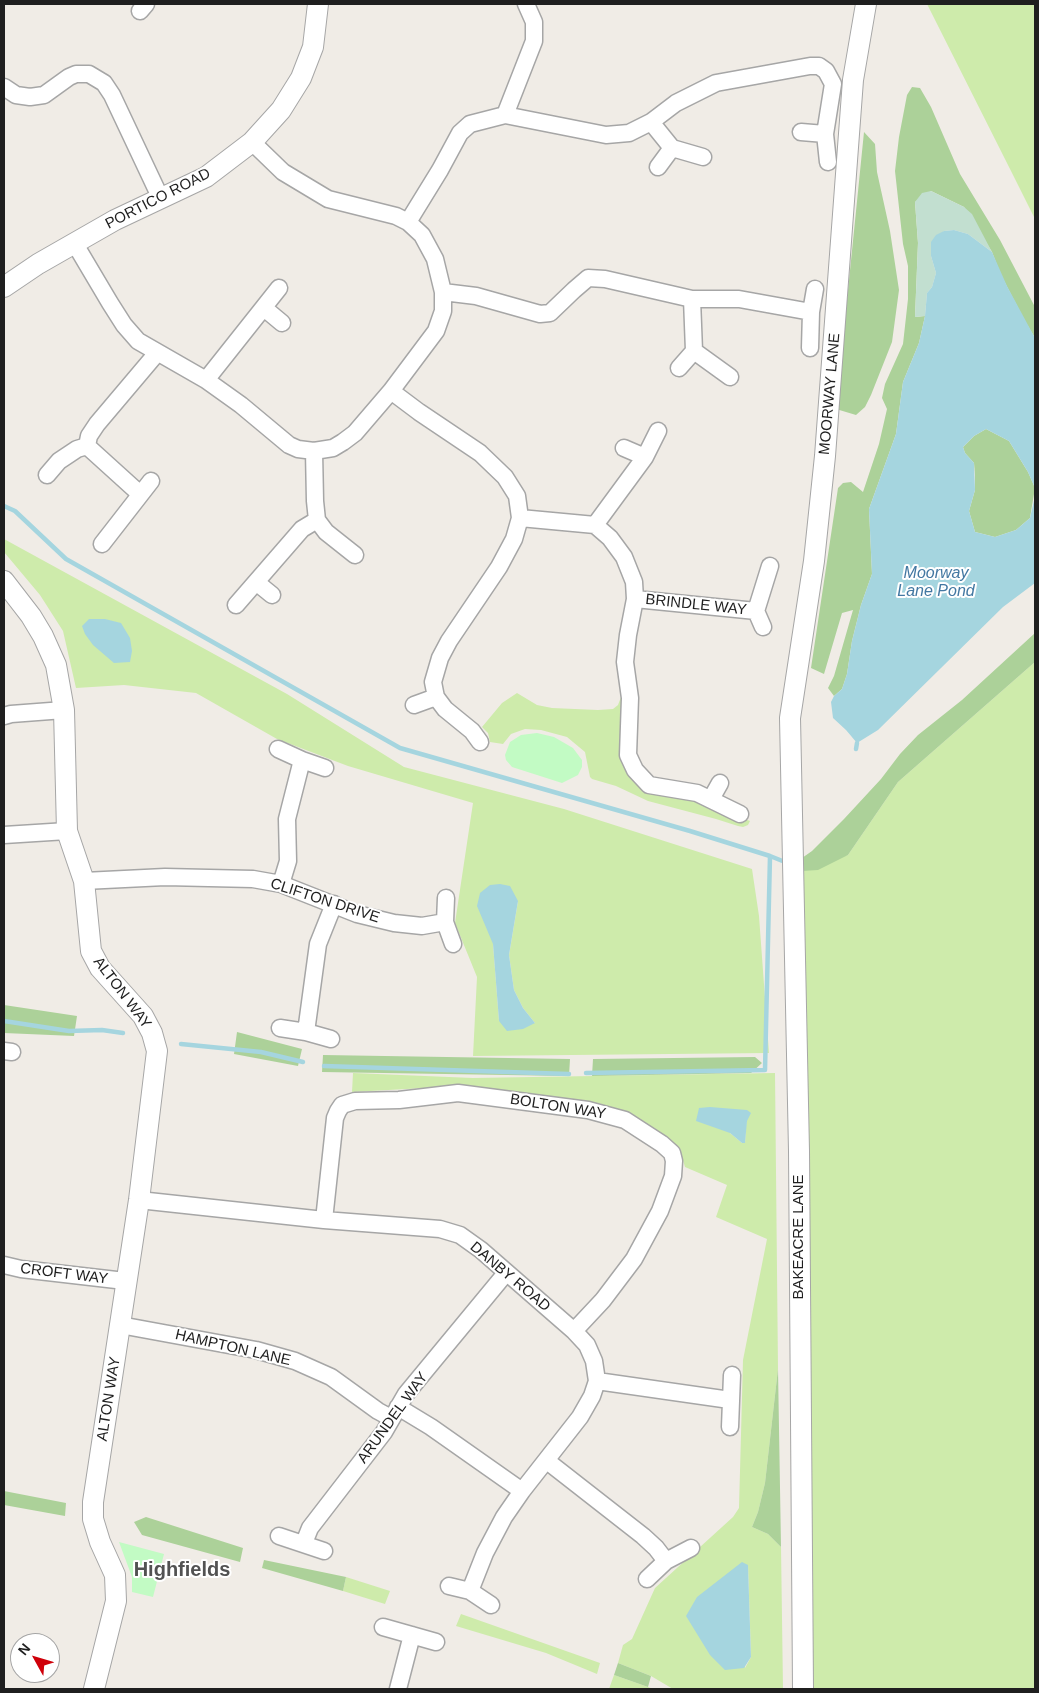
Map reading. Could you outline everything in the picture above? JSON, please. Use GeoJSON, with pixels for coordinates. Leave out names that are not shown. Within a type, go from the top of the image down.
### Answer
{"type":"FeatureCollection","features":[{"type":"Feature","properties":{"kind":"street","name":"PORTICO ROAD"},"geometry":{"type":"LineString","coordinates":[[4,287],[38,264],[115,220],[161,200],[206,177],[252,142],[281,110],[301,78],[313,47],[318,4]]}},
{"type":"Feature","properties":{"kind":"street"},"geometry":{"type":"LineString","coordinates":[[505,114],[534,41],[534,22],[526,4]]}},
{"type":"Feature","properties":{"kind":"street","name":"MOORWAY LANE"},"geometry":{"type":"LineString","coordinates":[[792,784],[790,718],[814,561],[825,456],[853,80],[866,4]]}},
{"type":"Feature","properties":{"kind":"street"},"geometry":{"type":"LineString","coordinates":[[408,222],[460,133],[474,122],[505,114],[606,135],[629,133],[651,122],[676,103],[716,83],[810,66],[818,66],[826,71],[833,84],[825,134],[828,162]]}},
{"type":"Feature","properties":{"kind":"street"},"geometry":{"type":"LineString","coordinates":[[4,87],[16,95],[30,97],[44,95],[76,74],[89,74],[104,83],[112,95],[161,200]]}},
{"type":"Feature","properties":{"kind":"street"},"geometry":{"type":"LineString","coordinates":[[651,122],[672,148],[703,157]]}},
{"type":"Feature","properties":{"kind":"street"},"geometry":{"type":"LineString","coordinates":[[801,132],[825,134]]}},
{"type":"Feature","properties":{"kind":"street"},"geometry":{"type":"LineString","coordinates":[[74,244],[124,325],[138,341],[206,380],[241,405],[289,445],[298,449],[314,451],[333,448],[355,433],[391,391],[436,331],[443,311],[443,292],[435,259],[422,235],[408,222],[396,216],[328,199],[283,172],[252,142]]}},
{"type":"Feature","properties":{"kind":"street"},"geometry":{"type":"LineString","coordinates":[[658,167],[672,148]]}},
{"type":"Feature","properties":{"kind":"street"},"geometry":{"type":"LineString","coordinates":[[443,292],[476,296],[540,314],[550,313],[588,278],[692,299],[739,299],[812,312]]}},
{"type":"Feature","properties":{"kind":"street"},"geometry":{"type":"LineString","coordinates":[[206,380],[279,288]]}},
{"type":"Feature","properties":{"kind":"street"},"geometry":{"type":"LineString","coordinates":[[810,348],[815,288]]}},
{"type":"Feature","properties":{"kind":"street"},"geometry":{"type":"LineString","coordinates":[[679,368],[694,351],[692,299]]}},
{"type":"Feature","properties":{"kind":"street"},"geometry":{"type":"LineString","coordinates":[[264,308],[282,323]]}},
{"type":"Feature","properties":{"kind":"street"},"geometry":{"type":"LineString","coordinates":[[694,351],[730,377]]}},
{"type":"Feature","properties":{"kind":"street"},"geometry":{"type":"LineString","coordinates":[[87,446],[89,436],[97,424],[157,352]]}},
{"type":"Feature","properties":{"kind":"street"},"geometry":{"type":"LineString","coordinates":[[391,391],[480,453],[505,477],[517,496],[520,518],[514,539],[499,567],[449,641],[440,658],[433,682],[436,697],[445,709],[472,731],[480,742]]}},
{"type":"Feature","properties":{"kind":"street"},"geometry":{"type":"LineString","coordinates":[[595,525],[645,457],[658,431]]}},
{"type":"Feature","properties":{"kind":"street"},"geometry":{"type":"LineString","coordinates":[[47,475],[59,461],[77,449],[87,446]]}},
{"type":"Feature","properties":{"kind":"street"},"geometry":{"type":"LineString","coordinates":[[87,446],[140,494]]}},
{"type":"Feature","properties":{"kind":"street"},"geometry":{"type":"LineString","coordinates":[[624,448],[645,457]]}},
{"type":"Feature","properties":{"kind":"street"},"geometry":{"type":"LineString","coordinates":[[314,451],[317,520],[326,532],[355,555]]}},
{"type":"Feature","properties":{"kind":"street"},"geometry":{"type":"LineString","coordinates":[[102,544],[151,481]]}},
{"type":"Feature","properties":{"kind":"street"},"geometry":{"type":"LineString","coordinates":[[520,518],[595,525],[610,538],[624,557],[634,582],[635,599],[628,635],[626,662],[630,698],[628,755],[635,770],[649,785],[697,794],[740,814]]}},
{"type":"Feature","properties":{"kind":"street"},"geometry":{"type":"LineString","coordinates":[[236,604],[302,529],[317,520]]}},
{"type":"Feature","properties":{"kind":"street","name":"BRINDLE WAY"},"geometry":{"type":"LineString","coordinates":[[763,626],[756,611],[770,566]]}},
{"type":"Feature","properties":{"kind":"street","name":"ALTON WAY"},"geometry":{"type":"LineString","coordinates":[[4,581],[31,616],[43,636],[56,665],[64,710],[67,831],[84,881],[91,951],[100,968],[143,1016],[152,1034],[157,1051],[139,1200],[125,1282],[93,1509],[100,1542],[115,1576],[116,1600],[94,1689]]}},
{"type":"Feature","properties":{"kind":"street"},"geometry":{"type":"LineString","coordinates":[[256,582],[272,596]]}},
{"type":"Feature","properties":{"kind":"street","name":"BRINDLE WAY"},"geometry":{"type":"LineString","coordinates":[[635,599],[756,611]]}},
{"type":"Feature","properties":{"kind":"street"},"geometry":{"type":"LineString","coordinates":[[414,705],[436,697]]}},
{"type":"Feature","properties":{"kind":"street"},"geometry":{"type":"LineString","coordinates":[[4,716],[64,710]]}},
{"type":"Feature","properties":{"kind":"street"},"geometry":{"type":"LineString","coordinates":[[278,749],[325,768]]}},
{"type":"Feature","properties":{"kind":"street"},"geometry":{"type":"LineString","coordinates":[[281,884],[288,861],[287,819],[302,760]]}},
{"type":"Feature","properties":{"kind":"street"},"geometry":{"type":"LineString","coordinates":[[711,799],[720,783]]}},
{"type":"Feature","properties":{"kind":"street","name":"BAKEACRE LANE"},"geometry":{"type":"LineString","coordinates":[[792,784],[799,1151],[803,1689]]}},
{"type":"Feature","properties":{"kind":"street"},"geometry":{"type":"LineString","coordinates":[[4,835],[67,831]]}},
{"type":"Feature","properties":{"kind":"street","name":"CLIFTON DRIVE"},"geometry":{"type":"LineString","coordinates":[[84,881],[164,877],[253,880],[281,884],[357,914],[394,924],[422,926],[445,922]]}},
{"type":"Feature","properties":{"kind":"street"},"geometry":{"type":"LineString","coordinates":[[446,898],[445,922],[453,944]]}},
{"type":"Feature","properties":{"kind":"street"},"geometry":{"type":"LineString","coordinates":[[306,1032],[318,944],[334,904]]}},
{"type":"Feature","properties":{"kind":"street"},"geometry":{"type":"LineString","coordinates":[[280,1028],[306,1032],[331,1039]]}},
{"type":"Feature","properties":{"kind":"street","name":"BOLTON WAY"},"geometry":{"type":"LineString","coordinates":[[324,1220],[335,1118],[342,1105],[355,1101],[399,1100],[458,1093],[588,1110],[625,1120],[662,1144],[672,1153],[674,1176],[660,1211],[634,1259],[603,1300],[574,1331]]}},
{"type":"Feature","properties":{"kind":"street","name":"DANBY ROAD"},"geometry":{"type":"LineString","coordinates":[[139,1200],[324,1220],[440,1229],[460,1235],[482,1250],[574,1331],[587,1345],[594,1361],[597,1381]]}},
{"type":"Feature","properties":{"kind":"street","name":"CROFT WAY"},"geometry":{"type":"LineString","coordinates":[[4,1265],[21,1269],[125,1282]]}},
{"type":"Feature","properties":{"kind":"street","name":"ARUNDEL WAY"},"geometry":{"type":"LineString","coordinates":[[304,1543],[310,1528],[384,1432],[406,1394],[506,1272]]}},
{"type":"Feature","properties":{"kind":"street","name":"HAMPTON LANE"},"geometry":{"type":"LineString","coordinates":[[120,1325],[256,1350],[295,1361],[331,1377],[378,1411],[395,1413],[431,1427],[522,1492]]}},
{"type":"Feature","properties":{"kind":"street"},"geometry":{"type":"LineString","coordinates":[[730,1427],[732,1374]]}},
{"type":"Feature","properties":{"kind":"street"},"geometry":{"type":"LineString","coordinates":[[470,1591],[485,1553],[504,1517],[580,1417],[592,1396],[597,1381],[730,1400]]}},
{"type":"Feature","properties":{"kind":"street"},"geometry":{"type":"LineString","coordinates":[[547,1461],[643,1536],[666,1561]]}},
{"type":"Feature","properties":{"kind":"street"},"geometry":{"type":"LineString","coordinates":[[279,1536],[324,1550]]}},
{"type":"Feature","properties":{"kind":"street"},"geometry":{"type":"LineString","coordinates":[[647,1579],[666,1561],[691,1548]]}},
{"type":"Feature","properties":{"kind":"street"},"geometry":{"type":"LineString","coordinates":[[449,1586],[470,1591],[492,1605]]}},
{"type":"Feature","properties":{"kind":"street"},"geometry":{"type":"LineString","coordinates":[[383,1627],[436,1642]]}},
{"type":"Feature","properties":{"kind":"street"},"geometry":{"type":"LineString","coordinates":[[398,1689],[412,1635]]}},
{"type":"Feature","properties":{"kind":"green space"},"geometry":{"type":"Polygon","coordinates":[[[927,4],[1035,4],[1035,219],[1010,169],[927,4]]]}},
{"type":"Feature","properties":{"kind":"green space"},"geometry":{"type":"Polygon","coordinates":[[[912,87],[920,88],[931,107],[960,174],[1000,240],[1035,307],[1035,338],[1000,273],[992,252],[964,207],[931,191],[915,202],[918,243],[915,317],[925,316],[919,343],[903,382],[896,434],[869,509],[872,574],[861,605],[852,641],[847,674],[842,689],[834,696],[828,688],[834,676],[853,610],[842,613],[824,674],[811,668],[838,488],[843,483],[851,482],[863,492],[879,444],[887,409],[882,398],[885,384],[903,344],[908,299],[908,266],[903,244],[895,171],[907,95],[912,87]]]}},
{"type":"Feature","properties":{"kind":"green space"},"geometry":{"type":"Polygon","coordinates":[[[864,132],[875,144],[877,172],[890,231],[899,290],[892,342],[871,395],[865,407],[856,415],[836,409],[864,132]]]}},
{"type":"Feature","properties":{"kind":"green space"},"geometry":{"type":"Polygon","coordinates":[[[931,191],[964,207],[972,214],[992,252],[968,234],[954,230],[944,231],[931,256],[936,273],[932,287],[927,293],[925,316],[915,317],[918,243],[915,202],[922,193],[931,191]]]}},
{"type":"Feature","properties":{"kind":"green space"},"geometry":{"type":"Polygon","coordinates":[[[986,429],[1009,441],[1028,472],[1035,488],[1030,518],[1016,530],[995,537],[975,532],[969,511],[975,490],[974,463],[965,453],[963,447],[974,436],[986,429]]]}},
{"type":"Feature","properties":{"kind":"green space"},"geometry":{"type":"Polygon","coordinates":[[[4,539],[287,694],[404,767],[564,809],[752,869],[759,916],[769,1053],[473,1056],[477,977],[455,923],[473,803],[348,766],[277,739],[196,693],[124,685],[76,688],[63,631],[40,595],[4,552],[4,539]],[[518,901],[493,944],[499,1021],[535,1023],[523,1008],[514,990],[509,955],[518,901]]]}},
{"type":"Feature","properties":{"kind":"green space"},"geometry":{"type":"Polygon","coordinates":[[[1035,633],[1035,662],[898,782],[848,855],[818,870],[802,871],[802,858],[812,851],[844,819],[918,735],[962,700],[1035,633]]]}},
{"type":"Feature","properties":{"kind":"green space"},"geometry":{"type":"Polygon","coordinates":[[[1035,662],[1035,1689],[804,1689],[793,872],[848,855],[898,782],[1035,662]]]}},
{"type":"Feature","properties":{"kind":"green space"},"geometry":{"type":"Polygon","coordinates":[[[517,693],[537,705],[552,708],[598,710],[613,709],[618,705],[621,697],[624,697],[625,767],[695,800],[750,821],[748,825],[738,826],[648,801],[616,786],[592,779],[585,752],[567,737],[541,730],[525,729],[511,734],[503,744],[490,742],[488,733],[482,727],[502,703],[517,693]]]}},
{"type":"Feature","properties":{"kind":"green space"},"geometry":{"type":"Polygon","coordinates":[[[537,733],[554,737],[573,748],[582,760],[582,767],[578,775],[562,783],[512,767],[506,760],[505,755],[510,742],[521,735],[537,733]]]}},
{"type":"Feature","properties":{"kind":"green space"},"geometry":{"type":"Polygon","coordinates":[[[4,1005],[77,1016],[74,1036],[4,1033],[4,1005]]]}},
{"type":"Feature","properties":{"kind":"green space"},"geometry":{"type":"Polygon","coordinates":[[[237,1032],[302,1049],[298,1066],[234,1054],[237,1032]]]}},
{"type":"Feature","properties":{"kind":"green space"},"geometry":{"type":"Polygon","coordinates":[[[323,1055],[570,1059],[569,1076],[322,1072],[323,1055]]]}},
{"type":"Feature","properties":{"kind":"green space"},"geometry":{"type":"Polygon","coordinates":[[[755,1057],[762,1063],[751,1073],[592,1076],[593,1059],[755,1057]]]}},
{"type":"Feature","properties":{"kind":"green space"},"geometry":{"type":"Polygon","coordinates":[[[353,1073],[473,1078],[775,1073],[778,1369],[765,1483],[758,1512],[752,1527],[768,1534],[781,1547],[783,1689],[673,1689],[651,1676],[618,1663],[623,1645],[632,1639],[655,1588],[733,1517],[739,1508],[743,1360],[767,1239],[716,1217],[727,1185],[685,1167],[679,1147],[626,1112],[598,1103],[461,1086],[352,1092],[353,1073]],[[734,1110],[730,1133],[742,1143],[745,1143],[747,1110],[734,1110]],[[748,1565],[745,1668],[751,1657],[748,1565]]]}},
{"type":"Feature","properties":{"kind":"green space"},"geometry":{"type":"Polygon","coordinates":[[[778,1369],[781,1547],[768,1534],[752,1527],[758,1512],[765,1483],[778,1369]]]}},
{"type":"Feature","properties":{"kind":"green space"},"geometry":{"type":"Polygon","coordinates":[[[4,1491],[66,1503],[65,1516],[4,1505],[4,1491]]]}},
{"type":"Feature","properties":{"kind":"green space"},"geometry":{"type":"Polygon","coordinates":[[[146,1517],[243,1548],[240,1562],[142,1535],[134,1522],[146,1517]]]}},
{"type":"Feature","properties":{"kind":"green space"},"geometry":{"type":"Polygon","coordinates":[[[119,1542],[164,1554],[153,1597],[132,1592],[132,1577],[119,1542]]]}},
{"type":"Feature","properties":{"kind":"green space"},"geometry":{"type":"Polygon","coordinates":[[[264,1560],[346,1577],[343,1591],[262,1568],[264,1560]]]}},
{"type":"Feature","properties":{"kind":"green space"},"geometry":{"type":"Polygon","coordinates":[[[346,1577],[390,1591],[385,1604],[343,1591],[346,1577]]]}},
{"type":"Feature","properties":{"kind":"green space"},"geometry":{"type":"Polygon","coordinates":[[[461,1614],[600,1663],[597,1674],[546,1653],[456,1626],[461,1614]]]}},
{"type":"Feature","properties":{"kind":"green space"},"geometry":{"type":"Polygon","coordinates":[[[618,1663],[651,1676],[648,1687],[614,1675],[618,1663]]]}},
{"type":"Feature","properties":{"kind":"green space"},"geometry":{"type":"Polygon","coordinates":[[[614,1675],[648,1687],[653,1689],[609,1689],[614,1675]]]}},
{"type":"Feature","properties":{"kind":"water","name":"Moorway Lane Pond"},"geometry":{"type":"Polygon","coordinates":[[[954,230],[968,234],[992,252],[1007,286],[1035,338],[1035,488],[1028,472],[1009,441],[986,429],[974,436],[963,447],[965,453],[974,463],[975,490],[969,511],[975,532],[995,537],[1016,530],[1030,518],[1035,496],[1035,583],[1003,607],[878,730],[857,743],[833,718],[831,702],[834,696],[842,689],[847,674],[852,641],[861,605],[872,574],[869,509],[896,434],[903,382],[919,343],[925,316],[927,293],[932,287],[936,273],[931,256],[931,242],[936,235],[944,231],[954,230]]]}},
{"type":"Feature","properties":{"kind":"water"},"geometry":{"type":"Polygon","coordinates":[[[89,619],[105,619],[121,623],[130,638],[132,651],[130,662],[114,663],[93,645],[82,626],[89,619]]]}},
{"type":"Feature","properties":{"kind":"water"},"geometry":{"type":"Polygon","coordinates":[[[490,885],[510,886],[518,901],[509,955],[514,990],[523,1008],[535,1023],[523,1029],[507,1031],[499,1021],[493,944],[477,906],[480,893],[490,885]]]}},
{"type":"Feature","properties":{"kind":"water"},"geometry":{"type":"Polygon","coordinates":[[[699,1108],[747,1110],[751,1113],[747,1121],[745,1143],[742,1143],[730,1133],[696,1121],[699,1108]]]}},
{"type":"Feature","properties":{"kind":"water"},"geometry":{"type":"Polygon","coordinates":[[[742,1562],[748,1565],[751,1657],[744,1668],[725,1670],[710,1655],[686,1616],[697,1597],[742,1562]]]}},
{"type":"Feature","properties":{"kind":"waterway"},"geometry":{"type":"LineString","coordinates":[[4,506],[15,511],[66,559],[400,748],[690,831],[785,862]]}},
{"type":"Feature","properties":{"kind":"waterway"},"geometry":{"type":"LineString","coordinates":[[856,749],[857,743]]}},
{"type":"Feature","properties":{"kind":"waterway"},"geometry":{"type":"LineString","coordinates":[[586,1073],[765,1070],[770,856]]}},
{"type":"Feature","properties":{"kind":"waterway"},"geometry":{"type":"LineString","coordinates":[[4,1021],[69,1031],[102,1030],[123,1033]]}},
{"type":"Feature","properties":{"kind":"waterway"},"geometry":{"type":"LineString","coordinates":[[181,1044],[261,1052],[303,1062]]}},
{"type":"Feature","properties":{"kind":"waterway"},"geometry":{"type":"LineString","coordinates":[[324,1066],[569,1074]]}},
{"type":"Feature","properties":{"kind":"district","name":"Highfields"},"geometry":{"type":"Point","coordinates":[182,1570]}}]}
